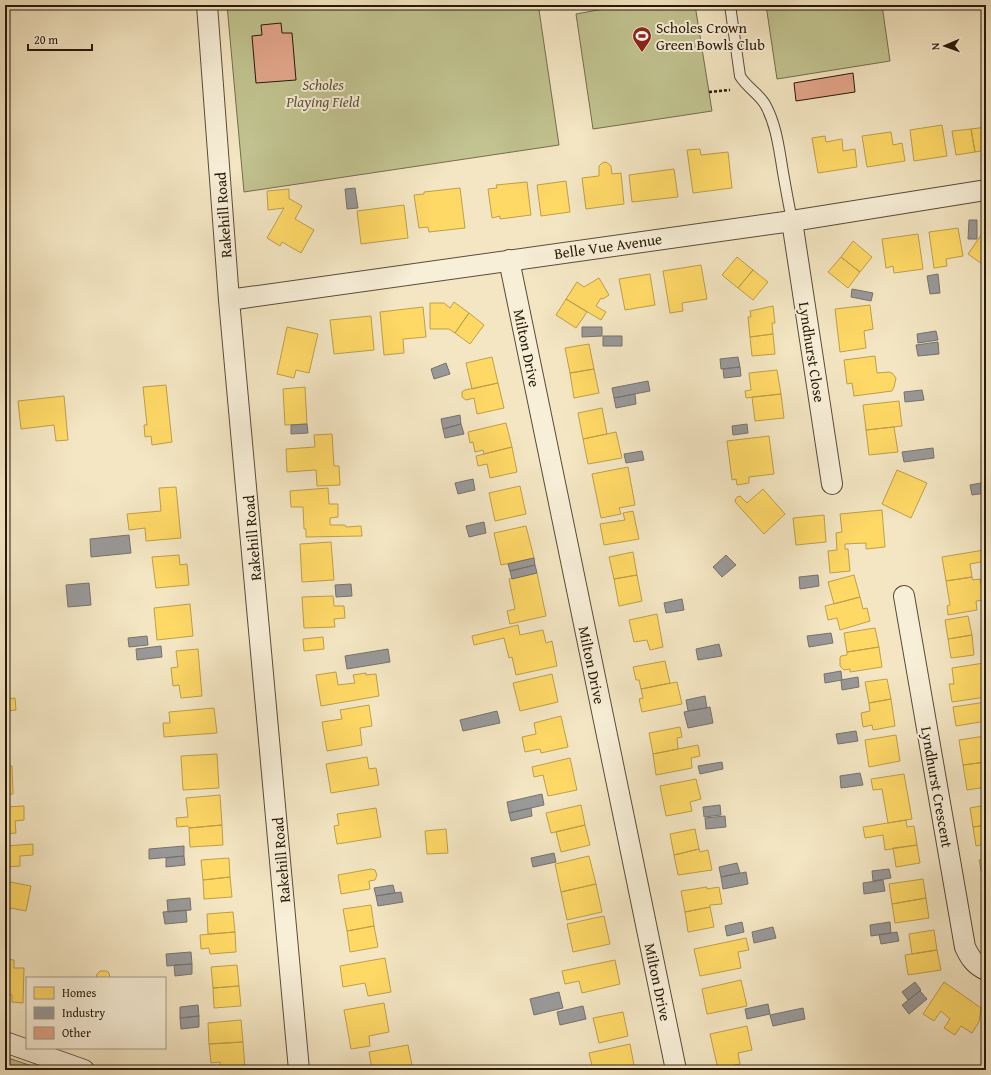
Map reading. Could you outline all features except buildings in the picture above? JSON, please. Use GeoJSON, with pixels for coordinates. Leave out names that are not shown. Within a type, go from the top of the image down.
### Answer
{"type":"FeatureCollection","features":[{"type":"Feature","properties":{"kind":"street","name":"Rakehill Road"},"geometry":{"type":"LineString","coordinates":[[207,5],[230,300],[299,1070]]}},
{"type":"Feature","properties":{"kind":"street","name":"Belle Vue Avenue"},"geometry":{"type":"LineString","coordinates":[[230,300],[792,221],[986,190]]}},
{"type":"Feature","properties":{"kind":"street","name":"Lyndhurst Close"},"geometry":{"type":"LineString","coordinates":[[792,221],[832,484]]}},
{"type":"Feature","properties":{"kind":"street","name":"Milton Drive"},"geometry":{"type":"LineString","coordinates":[[509,260],[676,1070]]}},
{"type":"Feature","properties":{"kind":"street","name":"Lyndhurst Crescent"},"geometry":{"type":"LineString","coordinates":[[904,596],[965,947],[971,959],[986,970]]}},
{"type":"Feature","properties":{"kind":"street"},"geometry":{"type":"LineString","coordinates":[[5,1042],[84,1070]]}},
{"type":"Feature","properties":{"kind":"lane"},"geometry":{"type":"LineString","coordinates":[[730,5],[740,76],[742,80],[759,95],[772,118],[792,221]]}},
{"type":"Feature","properties":{"kind":"green space","name":"Scholes Playing Field"},"geometry":{"type":"Polygon","coordinates":[[[227,5],[570,5],[539,10],[559,145],[244,192],[227,5]]]}},
{"type":"Feature","properties":{"kind":"green space","name":"Scholes Crown Green Bowls Club"},"geometry":{"type":"Polygon","coordinates":[[[625,5],[695,5],[712,111],[593,129],[576,14],[625,5]]]}},
{"type":"Feature","properties":{"kind":"green space"},"geometry":{"type":"Polygon","coordinates":[[[766,5],[882,5],[890,61],[777,79],[766,5]]]}},
{"type":"Feature","properties":{"kind":"green space"},"geometry":{"type":"Polygon","coordinates":[[[5,1057],[44,1070],[5,1070],[5,1057]]]}},
{"type":"Feature","properties":{"kind":"place","name":"Scholes Crown Green Bowls Club"},"geometry":{"type":"Point","coordinates":[642,53]}}]}
